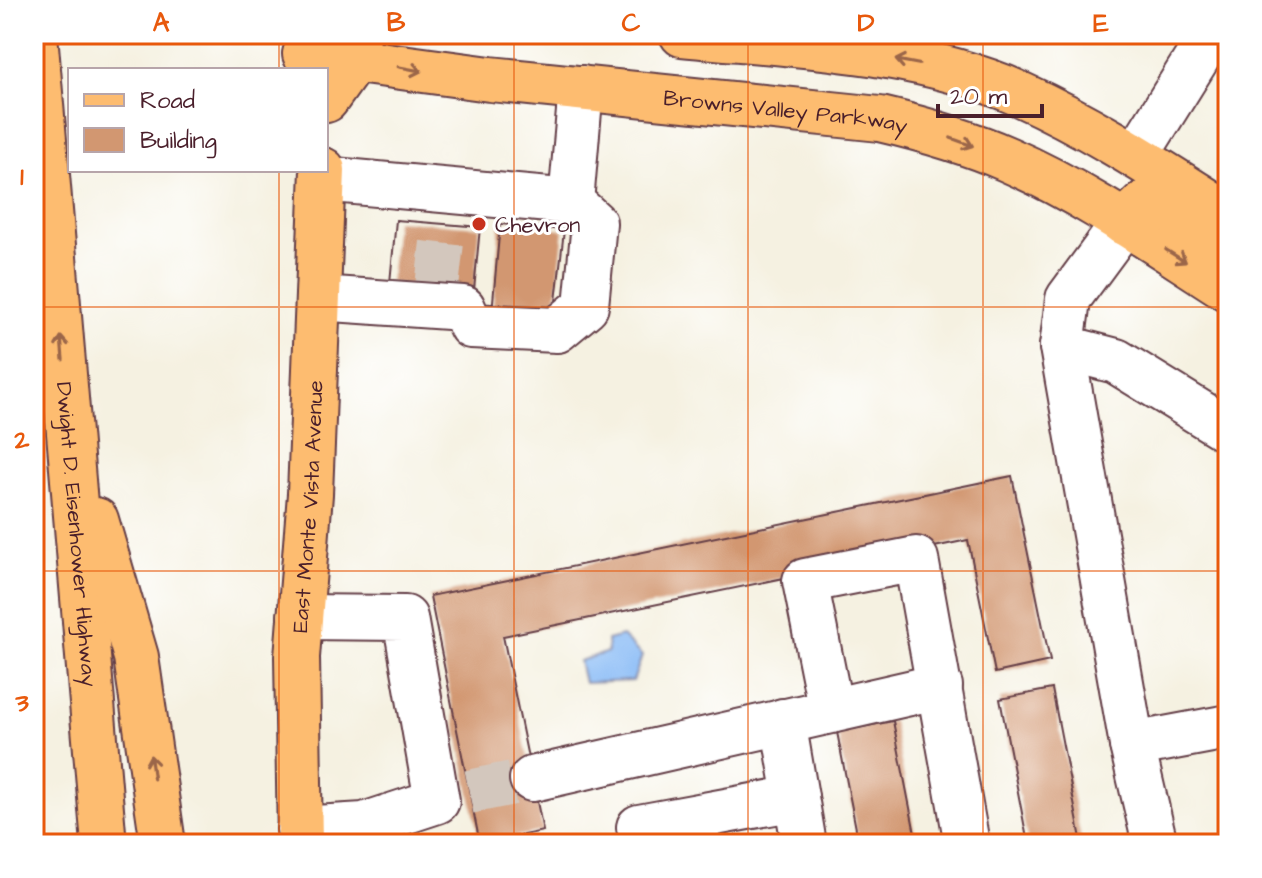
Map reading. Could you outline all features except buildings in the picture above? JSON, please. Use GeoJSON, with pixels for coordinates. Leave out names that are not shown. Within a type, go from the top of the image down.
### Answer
{"type":"FeatureCollection","features":[{"type":"Feature","properties":{"kind":"main road","name":"Dwight D. Eisenhower Highway"},"geometry":{"type":"LineString","coordinates":[[35,34],[104,844]]}},
{"type":"Feature","properties":{"kind":"main road"},"geometry":{"type":"LineString","coordinates":[[682,34],[879,56],[958,74],[1021,95],[1136,156],[1228,214]]}},
{"type":"Feature","properties":{"kind":"main road"},"geometry":{"type":"LineString","coordinates":[[328,97],[357,46]]}},
{"type":"Feature","properties":{"kind":"main road","name":"Browns Valley Parkway"},"geometry":{"type":"LineString","coordinates":[[308,53],[357,46],[422,71],[880,119],[917,128],[1008,159],[1067,189],[1228,289]]}},
{"type":"Feature","properties":{"kind":"main road","name":"East Monte Vista Avenue"},"geometry":{"type":"LineString","coordinates":[[300,837],[297,657],[310,494],[323,175]]}},
{"type":"Feature","properties":{"kind":"main road"},"geometry":{"type":"LineString","coordinates":[[1124,223],[1146,202],[1155,202],[1228,246]]}},
{"type":"Feature","properties":{"kind":"main road"},"geometry":{"type":"LineString","coordinates":[[69,426],[136,657],[163,844]]}},
{"type":"Feature","properties":{"kind":"lane"},"geometry":{"type":"LineString","coordinates":[[1136,156],[1212,34]]}},
{"type":"Feature","properties":{"kind":"lane"},"geometry":{"type":"LineString","coordinates":[[571,202],[581,88]]}},
{"type":"Feature","properties":{"kind":"lane"},"geometry":{"type":"LineString","coordinates":[[318,298],[436,297],[471,326],[557,330],[586,306],[594,223],[571,202],[445,207],[323,175]]}},
{"type":"Feature","properties":{"kind":"lane"},"geometry":{"type":"LineString","coordinates":[[1124,223],[1068,299],[1062,347],[1132,745],[1155,844]]}},
{"type":"Feature","properties":{"kind":"lane"},"geometry":{"type":"LineString","coordinates":[[1062,347],[1116,361],[1228,430]]}},
{"type":"Feature","properties":{"kind":"lane"},"geometry":{"type":"LineString","coordinates":[[831,711],[805,581],[916,559],[967,844]]}},
{"type":"Feature","properties":{"kind":"lane"},"geometry":{"type":"LineString","coordinates":[[300,617],[405,618],[453,796],[364,825],[300,837]]}},
{"type":"Feature","properties":{"kind":"lane"},"geometry":{"type":"LineString","coordinates":[[532,779],[940,686]]}},
{"type":"Feature","properties":{"kind":"lane"},"geometry":{"type":"LineString","coordinates":[[783,721],[804,844]]}},
{"type":"Feature","properties":{"kind":"lane"},"geometry":{"type":"LineString","coordinates":[[1132,745],[1228,727]]}},
{"type":"Feature","properties":{"kind":"lane"},"geometry":{"type":"LineString","coordinates":[[643,844],[639,827],[796,798]]}},
{"type":"Feature","properties":{"kind":"water"},"geometry":{"type":"Polygon","coordinates":[[[622,636],[642,656],[633,681],[584,683],[579,661],[608,652],[607,640],[622,636]]]}},
{"type":"Feature","properties":{"kind":"tunnel"},"geometry":{"type":"LineString","coordinates":[[437,287],[444,224]]}},
{"type":"Feature","properties":{"kind":"tunnel"},"geometry":{"type":"LineString","coordinates":[[469,792],[532,779]]}},
{"type":"Feature","properties":{"kind":"place","name":"Chevron"},"geometry":{"type":"Point","coordinates":[479,224]}}]}
